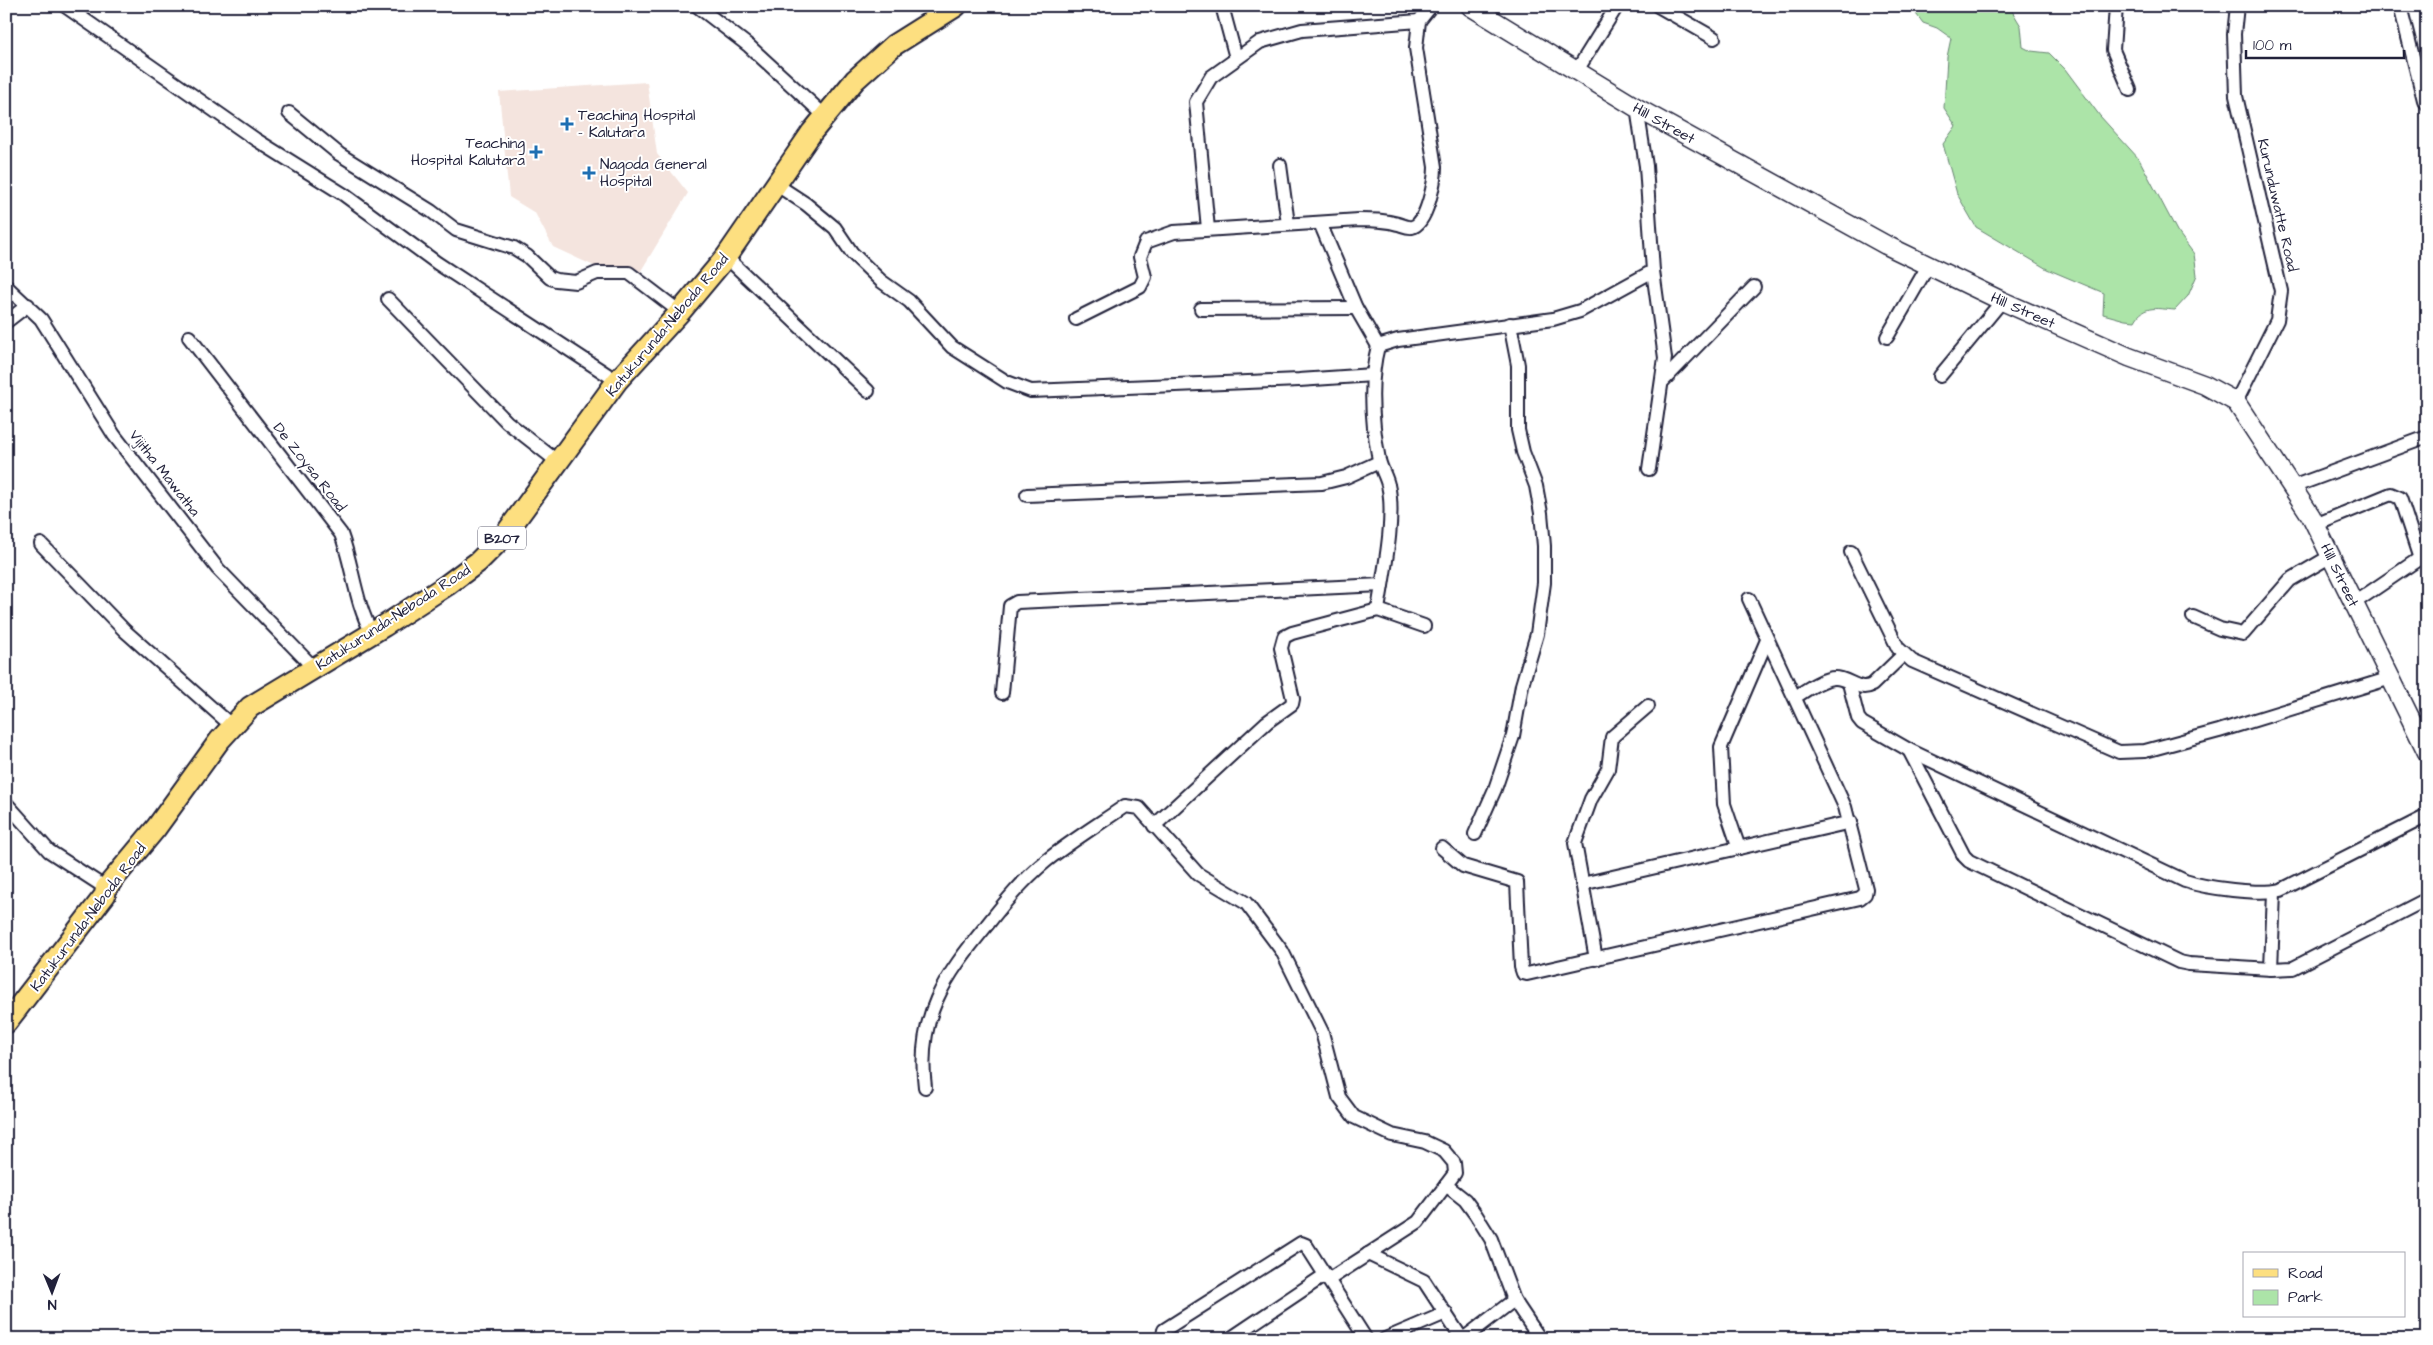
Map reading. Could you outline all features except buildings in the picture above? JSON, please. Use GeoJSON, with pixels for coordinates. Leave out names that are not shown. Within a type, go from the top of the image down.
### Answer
{"type":"FeatureCollection","features":[{"type":"Feature","properties":{"kind":"main road","name":"Katukurunda-Neboda Road"},"geometry":{"type":"LineString","coordinates":[[6,1023],[105,895],[106,888],[156,828],[232,726],[250,707],[372,633],[478,562],[504,536],[617,381],[680,312],[726,257],[825,116],[855,80],[894,45],[956,6]]}},
{"type":"Feature","properties":{"kind":"main road","name":"Hill Street"},"geometry":{"type":"LineString","coordinates":[[1470,6],[1637,108],[1928,266],[2129,357],[2205,384],[2236,402],[2315,524],[2427,752]]}},
{"type":"Feature","properties":{"kind":"street"},"geometry":{"type":"LineString","coordinates":[[65,6],[255,138],[343,194],[437,263],[617,381]]}},
{"type":"Feature","properties":{"kind":"street"},"geometry":{"type":"LineString","coordinates":[[696,6],[749,46],[825,116]]}},
{"type":"Feature","properties":{"kind":"street"},"geometry":{"type":"LineString","coordinates":[[1222,6],[1236,58]]}},
{"type":"Feature","properties":{"kind":"street"},"geometry":{"type":"LineString","coordinates":[[1076,319],[1140,287],[1146,278],[1140,257],[1146,242],[1174,232],[1288,224],[1387,220],[1410,227],[1416,226],[1421,220],[1435,181],[1435,167],[1416,48],[1419,21],[1431,6]]}},
{"type":"Feature","properties":{"kind":"street"},"geometry":{"type":"LineString","coordinates":[[1576,72],[1617,6]]}},
{"type":"Feature","properties":{"kind":"street"},"geometry":{"type":"LineString","coordinates":[[1658,6],[1714,38]]}},
{"type":"Feature","properties":{"kind":"street"},"geometry":{"type":"LineString","coordinates":[[2116,6],[2113,50],[2130,90]]}},
{"type":"Feature","properties":{"kind":"street","name":"Kurunduwatte Road"},"geometry":{"type":"LineString","coordinates":[[2236,402],[2276,320],[2280,291],[2236,96],[2234,34],[2237,6]]}},
{"type":"Feature","properties":{"kind":"street"},"geometry":{"type":"LineString","coordinates":[[2400,6],[2424,100],[2427,104]]}},
{"type":"Feature","properties":{"kind":"street"},"geometry":{"type":"LineString","coordinates":[[1208,229],[1196,102],[1212,78],[1236,58],[1260,42],[1302,30],[1419,21]]}},
{"type":"Feature","properties":{"kind":"street"},"geometry":{"type":"LineString","coordinates":[[1637,108],[1646,166],[1653,271],[1664,347],[1663,381],[1649,470]]}},
{"type":"Feature","properties":{"kind":"street"},"geometry":{"type":"LineString","coordinates":[[289,113],[339,154],[431,211],[456,230],[514,248],[527,256],[550,278],[565,282],[576,282],[597,273],[629,272],[680,312]]}},
{"type":"Feature","properties":{"kind":"street"},"geometry":{"type":"LineString","coordinates":[[1280,164],[1288,224]]}},
{"type":"Feature","properties":{"kind":"street"},"geometry":{"type":"LineString","coordinates":[[777,185],[806,204],[835,228],[852,253],[881,280],[909,301],[931,327],[952,347],[1007,382],[1032,391],[1299,380],[1373,375]]}},
{"type":"Feature","properties":{"kind":"street"},"geometry":{"type":"LineString","coordinates":[[1320,223],[1356,308],[1378,346],[1373,375],[1379,462],[1389,486],[1389,531],[1378,610]]}},
{"type":"Feature","properties":{"kind":"street"},"geometry":{"type":"LineString","coordinates":[[726,257],[868,391]]}},
{"type":"Feature","properties":{"kind":"street"},"geometry":{"type":"LineString","coordinates":[[1887,337],[1928,266]]}},
{"type":"Feature","properties":{"kind":"street"},"geometry":{"type":"LineString","coordinates":[[1378,346],[1398,340],[1553,319],[1580,311],[1653,271]]}},
{"type":"Feature","properties":{"kind":"street","name":"Vijitha Mawatha"},"geometry":{"type":"LineString","coordinates":[[6,286],[41,319],[114,435],[218,569],[314,668]]}},
{"type":"Feature","properties":{"kind":"street"},"geometry":{"type":"LineString","coordinates":[[1663,381],[1754,286]]}},
{"type":"Feature","properties":{"kind":"street"},"geometry":{"type":"LineString","coordinates":[[388,299],[507,422],[558,462]]}},
{"type":"Feature","properties":{"kind":"street"},"geometry":{"type":"LineString","coordinates":[[1940,376],[2002,301]]}},
{"type":"Feature","properties":{"kind":"street"},"geometry":{"type":"LineString","coordinates":[[6,322],[28,305]]}},
{"type":"Feature","properties":{"kind":"street"},"geometry":{"type":"LineString","coordinates":[[1201,309],[1356,308]]}},
{"type":"Feature","properties":{"kind":"street"},"geometry":{"type":"LineString","coordinates":[[1476,834],[1514,736],[1522,685],[1537,634],[1544,583],[1544,546],[1541,513],[1536,486],[1523,452],[1518,430],[1518,365],[1510,324]]}},
{"type":"Feature","properties":{"kind":"street","name":"De Zoysa Road"},"geometry":{"type":"LineString","coordinates":[[190,337],[341,534],[347,550],[363,617],[372,633]]}},
{"type":"Feature","properties":{"kind":"street"},"geometry":{"type":"LineString","coordinates":[[2292,487],[2427,437]]}},
{"type":"Feature","properties":{"kind":"street"},"geometry":{"type":"LineString","coordinates":[[1027,495],[1322,483],[1346,477],[1379,462]]}},
{"type":"Feature","properties":{"kind":"street"},"geometry":{"type":"LineString","coordinates":[[2315,524],[2391,494],[2400,498],[2423,557],[2354,603]]}},
{"type":"Feature","properties":{"kind":"street"},"geometry":{"type":"LineString","coordinates":[[41,544],[125,631],[232,726]]}},
{"type":"Feature","properties":{"kind":"street"},"geometry":{"type":"LineString","coordinates":[[1850,552],[1898,648],[1912,661],[2119,752],[2145,751],[2219,731],[2390,678]]}},
{"type":"Feature","properties":{"kind":"street"},"geometry":{"type":"LineString","coordinates":[[2193,617],[2220,629],[2243,634],[2290,580],[2331,556]]}},
{"type":"Feature","properties":{"kind":"street"},"geometry":{"type":"LineString","coordinates":[[1002,693],[1010,606],[1017,602],[1382,586]]}},
{"type":"Feature","properties":{"kind":"street"},"geometry":{"type":"LineString","coordinates":[[1442,848],[1463,866],[1517,882],[1521,967],[1523,973],[1527,974],[1860,898],[1865,894],[1866,889],[1851,822],[1749,599]]}},
{"type":"Feature","properties":{"kind":"street"},"geometry":{"type":"LineString","coordinates":[[1154,826],[1268,722],[1292,704],[1293,699],[1281,648],[1284,638],[1292,633],[1378,610],[1424,626]]}},
{"type":"Feature","properties":{"kind":"street"},"geometry":{"type":"LineString","coordinates":[[1738,848],[1724,804],[1720,747],[1768,640]]}},
{"type":"Feature","properties":{"kind":"street"},"geometry":{"type":"LineString","coordinates":[[1795,697],[1830,678],[1836,678],[1862,688],[1872,685],[1904,654]]}},
{"type":"Feature","properties":{"kind":"street"},"geometry":{"type":"LineString","coordinates":[[1849,683],[1858,718],[1862,723],[1909,750],[2185,880],[2204,886],[2274,892],[2281,890],[2427,816]]}},
{"type":"Feature","properties":{"kind":"street"},"geometry":{"type":"LineString","coordinates":[[1596,959],[1574,843],[1591,799],[1608,768],[1612,737],[1648,706]]}},
{"type":"Feature","properties":{"kind":"street"},"geometry":{"type":"LineString","coordinates":[[1909,750],[1964,856],[1975,866],[2179,962],[2271,969],[2293,968],[2427,899]]}},
{"type":"Feature","properties":{"kind":"street"},"geometry":{"type":"LineString","coordinates":[[6,803],[49,852],[106,888]]}},
{"type":"Feature","properties":{"kind":"street"},"geometry":{"type":"LineString","coordinates":[[925,1087],[922,1064],[927,1030],[937,995],[956,963],[1014,891],[1048,859],[1125,806],[1139,808],[1198,874],[1246,903],[1282,951],[1322,1032],[1339,1097],[1354,1117],[1392,1135],[1425,1142],[1444,1151],[1454,1163],[1455,1174],[1418,1222],[1230,1339]]}},
{"type":"Feature","properties":{"kind":"street"},"geometry":{"type":"LineString","coordinates":[[1582,884],[1851,822]]}},
{"type":"Feature","properties":{"kind":"street"},"geometry":{"type":"LineString","coordinates":[[2271,969],[2274,892]]}},
{"type":"Feature","properties":{"kind":"street"},"geometry":{"type":"LineString","coordinates":[[1446,1185],[1465,1200],[1490,1239],[1514,1300],[1540,1339]]}},
{"type":"Feature","properties":{"kind":"street"},"geometry":{"type":"LineString","coordinates":[[1162,1339],[1164,1330],[1296,1244],[1306,1244],[1366,1339]]}},
{"type":"Feature","properties":{"kind":"street"},"geometry":{"type":"LineString","coordinates":[[1368,1254],[1424,1281],[1463,1339],[1514,1300]]}},
{"type":"Feature","properties":{"kind":"street"},"geometry":{"type":"LineString","coordinates":[[1385,1339],[1446,1313]]}},
{"type":"Feature","properties":{"kind":"shaded area","name":"Nagoda General Hospital"},"geometry":{"type":"Polygon","coordinates":[[[647,82],[657,154],[688,193],[633,284],[553,247],[535,213],[509,197],[499,92],[647,82]]]}},
{"type":"Feature","properties":{"kind":"green space"},"geometry":{"type":"Polygon","coordinates":[[[1910,6],[2009,6],[2021,26],[2023,47],[2031,51],[2049,53],[2065,69],[2100,116],[2139,159],[2177,231],[2194,254],[2197,275],[2188,296],[2175,310],[2147,310],[2135,321],[2103,314],[2104,293],[2047,269],[1976,227],[1957,194],[1943,144],[1956,126],[1944,108],[1947,57],[1951,38],[1937,28],[1923,23],[1910,6]]]}},
{"type":"Feature","properties":{"kind":"place","name":"Teaching Hospital - Kalutara"},"geometry":{"type":"Point","coordinates":[567,124]}},
{"type":"Feature","properties":{"kind":"place","name":"Teaching Hospital Kalutara"},"geometry":{"type":"Point","coordinates":[536,152]}},
{"type":"Feature","properties":{"kind":"place","name":"Nagoda General Hospital"},"geometry":{"type":"Point","coordinates":[589,173]}}]}
